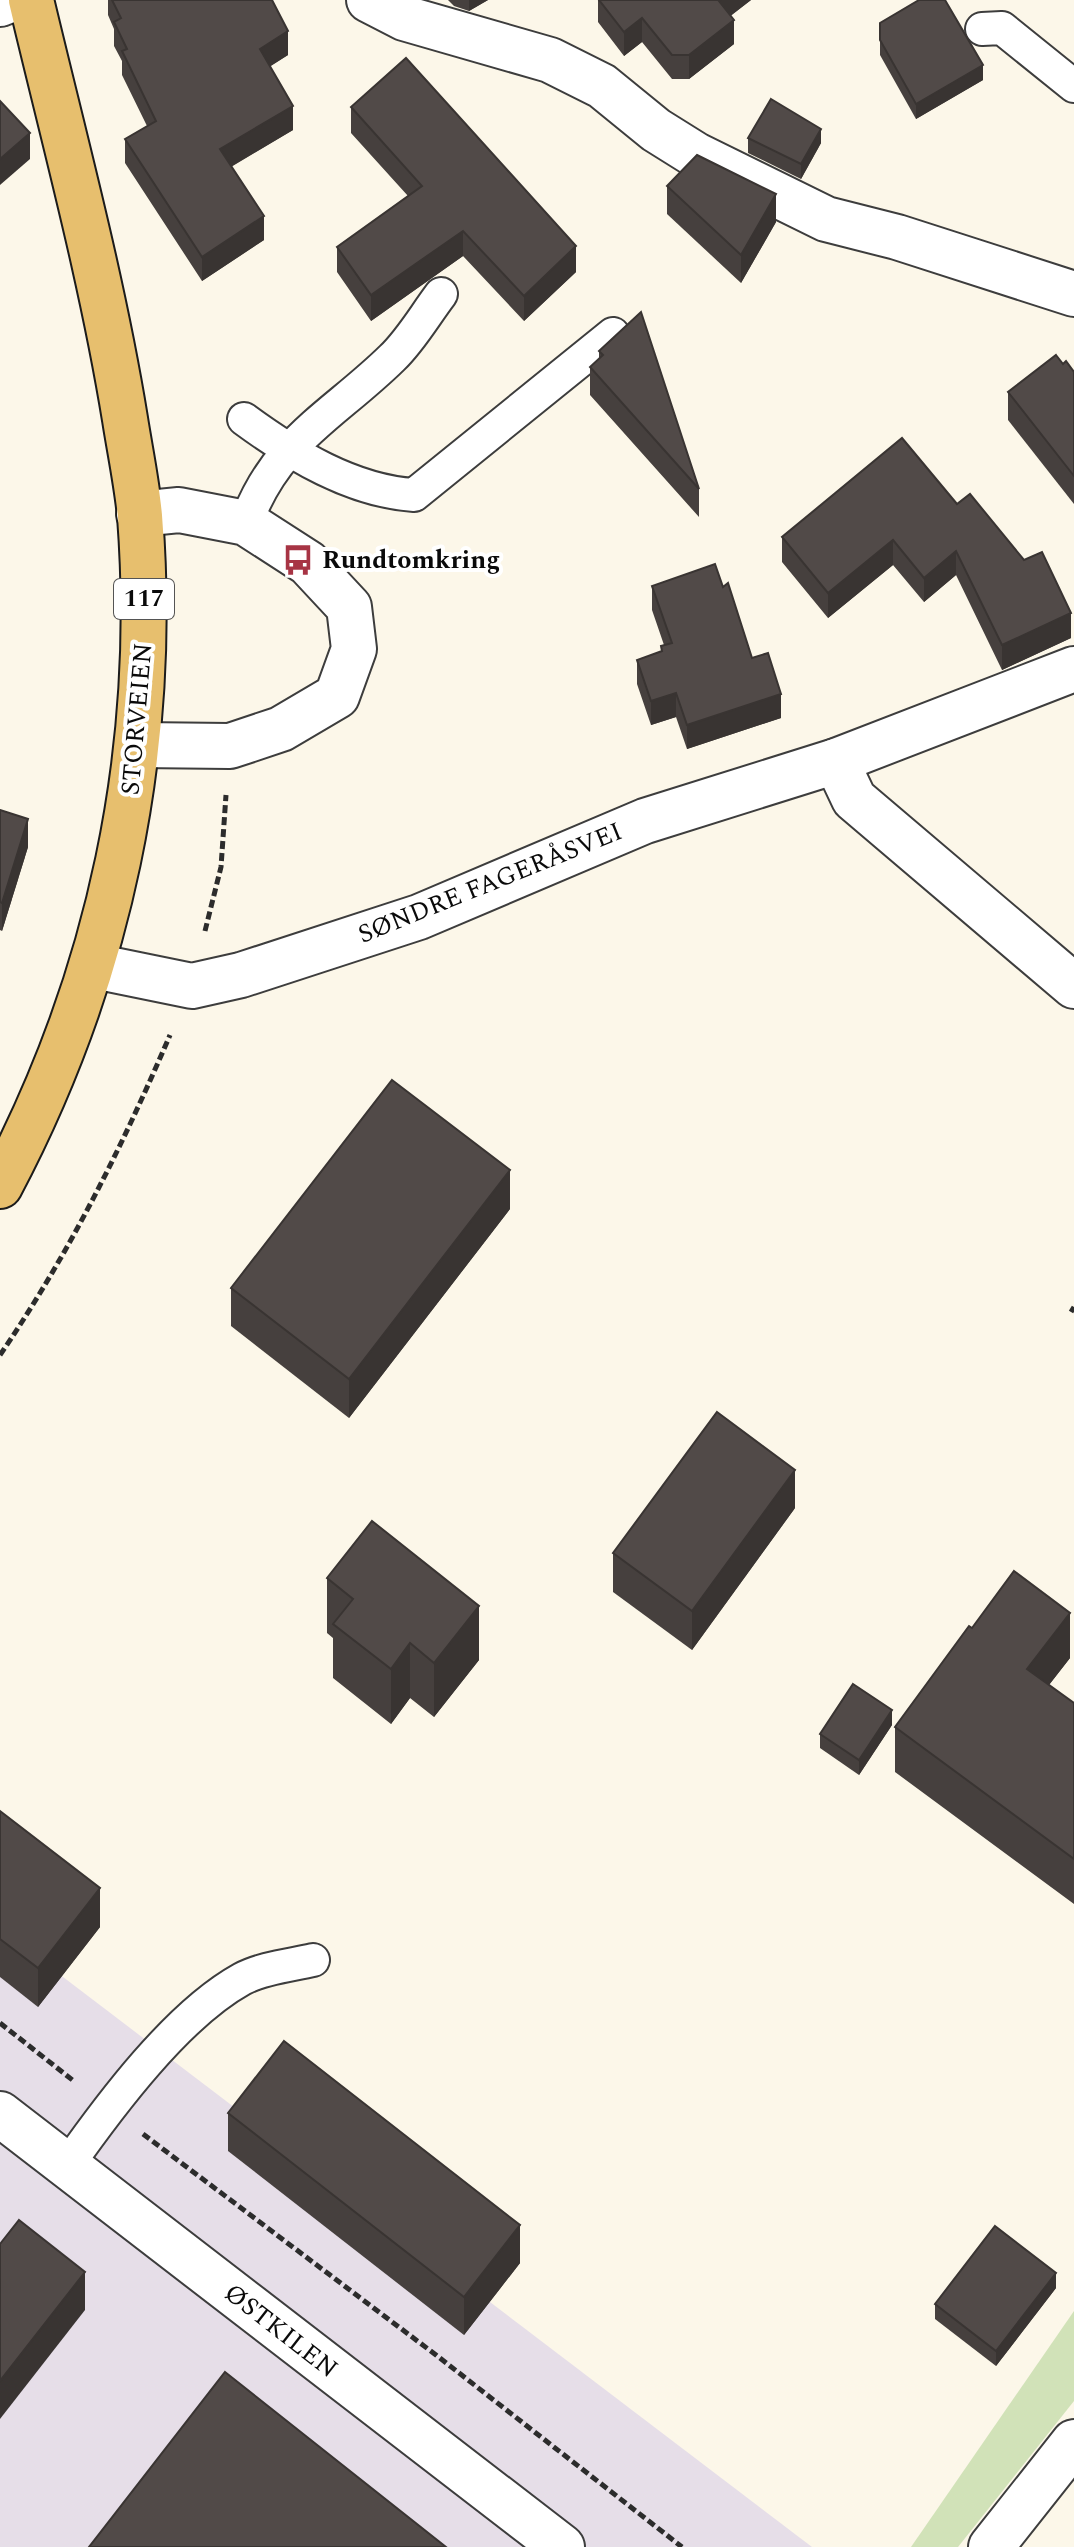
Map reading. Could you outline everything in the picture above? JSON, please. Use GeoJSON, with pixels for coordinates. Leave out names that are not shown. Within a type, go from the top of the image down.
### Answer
{"type":"FeatureCollection","features":[{"type":"Feature","properties":{"kind":"main road","name":"STORVEIEN"},"geometry":{"type":"LineString","coordinates":[[0,1186],[57,1066],[94,966],[117,879],[139,745],[145,632],[139,514],[110,329],[31,0]]}},
{"type":"Feature","properties":{"kind":"street"},"geometry":{"type":"LineString","coordinates":[[0,4],[10,0]]}},
{"type":"Feature","properties":{"kind":"street"},"geometry":{"type":"LineString","coordinates":[[369,0],[404,18],[550,60],[602,86],[656,130],[696,155],[826,219],[897,237],[1074,294]]}},
{"type":"Feature","properties":{"kind":"street"},"geometry":{"type":"LineString","coordinates":[[139,514],[179,510],[246,523],[308,563],[349,607],[354,649],[337,696],[281,729],[230,746],[139,745]]}},
{"type":"Feature","properties":{"kind":"street","name":"SØNDRE FAGERÅSVEI"},"geometry":{"type":"LineString","coordinates":[[94,966],[192,986],[241,975],[419,917],[645,821],[836,761],[1074,669]]}},
{"type":"Feature","properties":{"kind":"street"},"geometry":{"type":"LineString","coordinates":[[836,761],[854,799],[1074,986]]}},
{"type":"Feature","properties":{"kind":"street","name":"ØSTKILEN"},"geometry":{"type":"LineString","coordinates":[[0,2114],[562,2547]]}},
{"type":"Feature","properties":{"kind":"street"},"geometry":{"type":"LineString","coordinates":[[991,2547],[1074,2442]]}},
{"type":"Feature","properties":{"kind":"lane"},"geometry":{"type":"LineString","coordinates":[[982,29],[1002,28],[1074,86]]}},
{"type":"Feature","properties":{"kind":"lane"},"geometry":{"type":"LineString","coordinates":[[246,523],[257,492],[301,434],[394,357],[441,294]]}},
{"type":"Feature","properties":{"kind":"lane"},"geometry":{"type":"LineString","coordinates":[[244,419],[288,451],[382,493],[414,495],[613,334]]}},
{"type":"Feature","properties":{"kind":"lane"},"geometry":{"type":"LineString","coordinates":[[67,2166],[108,2108],[188,2021],[244,1978],[313,1960]]}},
{"type":"Feature","properties":{"kind":"path"},"geometry":{"type":"LineString","coordinates":[[0,1355],[42,1294],[120,1151],[192,986],[221,867],[230,746]]}},
{"type":"Feature","properties":{"kind":"path"},"geometry":{"type":"LineString","coordinates":[[0,2023],[682,2547]]}},
{"type":"Feature","properties":{"kind":"shaded area"},"geometry":{"type":"Polygon","coordinates":[[[0,1929],[812,2547],[0,2547],[0,1929]]]}},
{"type":"Feature","properties":{"kind":"green space"},"geometry":{"type":"Polygon","coordinates":[[[1074,2311],[1074,2401],[958,2547],[911,2547],[1074,2311]]]}},
{"type":"Feature","properties":{"kind":"building"},"geometry":{"type":"Polygon","coordinates":[[[112,0],[272,0],[288,31],[260,49],[293,106],[220,149],[264,216],[202,257],[125,139],[156,121],[122,51],[127,49],[114,22],[121,18],[112,0]]]}},
{"type":"Feature","properties":{"kind":"building"},"geometry":{"type":"Polygon","coordinates":[[[599,0],[720,0],[734,20],[689,55],[672,55],[642,18],[624,32],[599,0]]]}},
{"type":"Feature","properties":{"kind":"building"},"geometry":{"type":"Polygon","coordinates":[[[919,0],[945,0],[983,65],[916,104],[880,40],[880,23],[919,0]]]}},
{"type":"Feature","properties":{"kind":"building"},"geometry":{"type":"Polygon","coordinates":[[[406,58],[576,246],[524,296],[463,231],[371,295],[337,247],[422,186],[351,107],[406,58]]]}},
{"type":"Feature","properties":{"kind":"building"},"geometry":{"type":"Polygon","coordinates":[[[771,99],[821,129],[801,164],[748,138],[771,99]]]}},
{"type":"Feature","properties":{"kind":"building"},"geometry":{"type":"Polygon","coordinates":[[[0,101],[30,133],[0,159],[0,101]]]}},
{"type":"Feature","properties":{"kind":"building"},"geometry":{"type":"Polygon","coordinates":[[[697,155],[776,194],[741,255],[667,186],[697,155]]]}},
{"type":"Feature","properties":{"kind":"building"},"geometry":{"type":"Polygon","coordinates":[[[641,312],[699,489],[590,367],[603,355],[599,351],[641,312]]]}},
{"type":"Feature","properties":{"kind":"building"},"geometry":{"type":"Polygon","coordinates":[[[1056,355],[1063,364],[1066,361],[1074,372],[1074,476],[1008,392],[1056,355]]]}},
{"type":"Feature","properties":{"kind":"building"},"geometry":{"type":"Polygon","coordinates":[[[902,438],[957,504],[970,494],[1024,560],[1042,552],[1071,613],[1002,645],[956,551],[924,578],[893,540],[828,593],[782,537],[902,438]]]}},
{"type":"Feature","properties":{"kind":"building"},"geometry":{"type":"Polygon","coordinates":[[[715,564],[723,587],[728,583],[752,658],[768,653],[781,694],[687,725],[676,693],[651,701],[637,660],[662,651],[661,646],[672,643],[652,586],[715,564]]]}},
{"type":"Feature","properties":{"kind":"building"},"geometry":{"type":"Polygon","coordinates":[[[0,810],[28,819],[2,903],[0,902],[0,810]]]}},
{"type":"Feature","properties":{"kind":"building"},"geometry":{"type":"Polygon","coordinates":[[[392,1080],[510,1170],[349,1379],[231,1288],[392,1080]]]}},
{"type":"Feature","properties":{"kind":"building"},"geometry":{"type":"Polygon","coordinates":[[[717,1412],[795,1470],[692,1611],[613,1553],[717,1412]]]}},
{"type":"Feature","properties":{"kind":"building"},"geometry":{"type":"Polygon","coordinates":[[[372,1521],[479,1606],[434,1663],[410,1643],[391,1669],[333,1624],[353,1599],[327,1578],[372,1521]]]}},
{"type":"Feature","properties":{"kind":"building"},"geometry":{"type":"Polygon","coordinates":[[[1014,1571],[1070,1613],[1027,1669],[1074,1703],[1074,1859],[895,1727],[969,1626],[972,1628],[1014,1571]]]}},
{"type":"Feature","properties":{"kind":"building"},"geometry":{"type":"Polygon","coordinates":[[[853,1684],[892,1710],[859,1760],[820,1734],[853,1684]]]}},
{"type":"Feature","properties":{"kind":"building"},"geometry":{"type":"Polygon","coordinates":[[[0,1811],[100,1888],[38,1968],[0,1939],[0,1811]]]}},
{"type":"Feature","properties":{"kind":"building"},"geometry":{"type":"Polygon","coordinates":[[[284,2041],[520,2225],[464,2297],[228,2113],[284,2041]]]}},
{"type":"Feature","properties":{"kind":"building"},"geometry":{"type":"Polygon","coordinates":[[[19,2220],[85,2272],[0,2381],[0,2244],[19,2220]]]}},
{"type":"Feature","properties":{"kind":"building"},"geometry":{"type":"Polygon","coordinates":[[[995,2226],[1056,2273],[996,2351],[935,2304],[995,2226]]]}},
{"type":"Feature","properties":{"kind":"building"},"geometry":{"type":"Polygon","coordinates":[[[225,2372],[446,2547],[89,2547],[225,2372]]]}},
{"type":"Feature","properties":{"kind":"place","name":"Rundtomkring"},"geometry":{"type":"Point","coordinates":[298,560]}}]}
